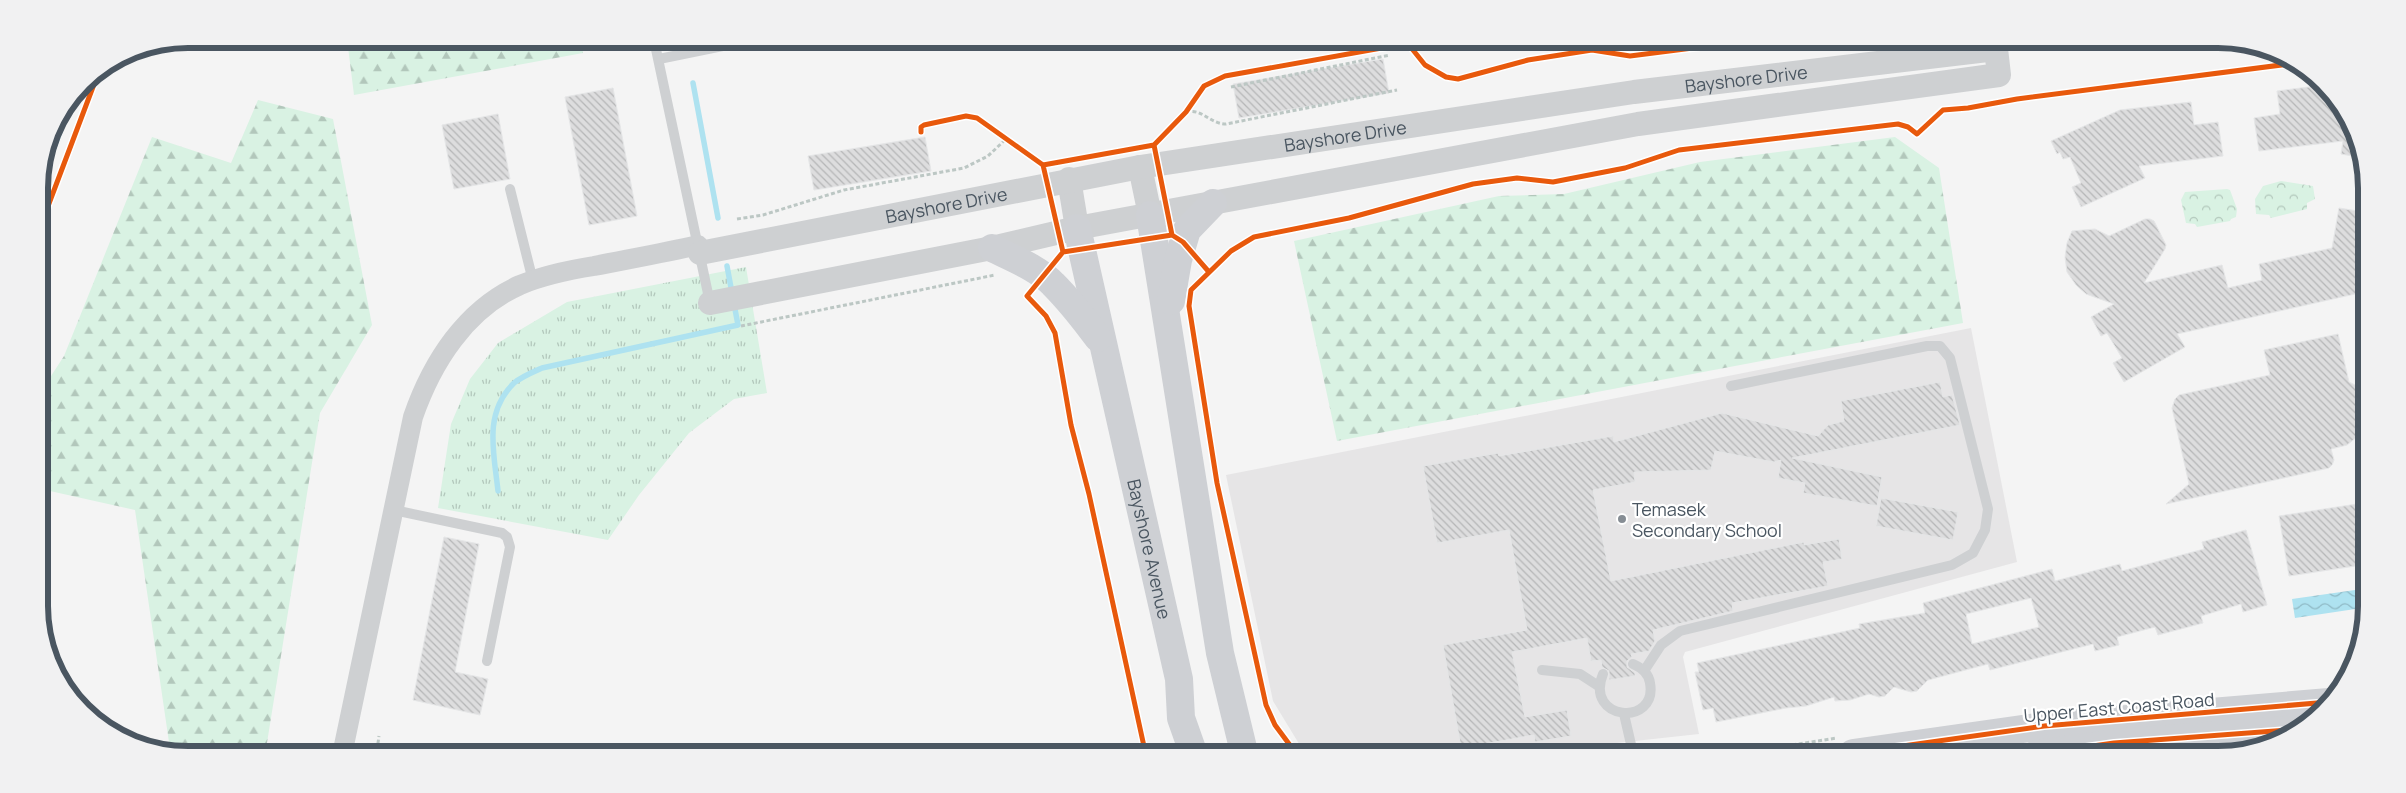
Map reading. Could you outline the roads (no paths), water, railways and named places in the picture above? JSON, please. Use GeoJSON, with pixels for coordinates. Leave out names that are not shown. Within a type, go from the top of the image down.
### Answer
{"type":"FeatureCollection","features":[{"type":"Feature","properties":{"kind":"main road"},"geometry":{"type":"LineString","coordinates":[[1170,343],[1172,291],[1187,230],[1214,203]]}},
{"type":"Feature","properties":{"kind":"main road"},"geometry":{"type":"LineString","coordinates":[[1150,215],[1220,652],[1244,745]]}},
{"type":"Feature","properties":{"kind":"main road","name":"Bayshore Avenue"},"geometry":{"type":"LineString","coordinates":[[1077,228],[1178,679],[1181,718],[1191,746]]}},
{"type":"Feature","properties":{"kind":"main road","name":"Bayshore Avenue"},"geometry":{"type":"LineString","coordinates":[[992,248],[1027,266],[1053,283],[1074,305],[1104,345]]}},
{"type":"Feature","properties":{"kind":"main road","name":"Upper East Coast Road"},"geometry":{"type":"LineString","coordinates":[[2264,729],[2314,708]]}},
{"type":"Feature","properties":{"kind":"main road"},"geometry":{"type":"LineString","coordinates":[[1177,746],[1181,718]]}},
{"type":"Feature","properties":{"kind":"main road","name":"Upper East Coast Road"},"geometry":{"type":"LineString","coordinates":[[1908,745],[2044,726],[2228,733]]}},
{"type":"Feature","properties":{"kind":"main road","name":"Upper East Coast Road"},"geometry":{"type":"LineString","coordinates":[[2099,745],[2264,729],[2285,729]]}},
{"type":"Feature","properties":{"kind":"main road"},"geometry":{"type":"LineString","coordinates":[[2114,743],[2130,745]]}},
{"type":"Feature","properties":{"kind":"street","name":"Bayshore Drive"},"geometry":{"type":"LineString","coordinates":[[699,249],[1140,167],[1634,92],[1996,49],[1999,75],[1638,124],[1077,228],[992,248],[710,303]]}},
{"type":"Feature","properties":{"kind":"street"},"geometry":{"type":"LineString","coordinates":[[1970,52],[1973,78]]}},
{"type":"Feature","properties":{"kind":"street"},"geometry":{"type":"LineString","coordinates":[[1140,167],[1150,215]]}},
{"type":"Feature","properties":{"kind":"street","name":"Bayshore Avenue"},"geometry":{"type":"LineString","coordinates":[[1069,180],[1077,228]]}},
{"type":"Feature","properties":{"kind":"street"},"geometry":{"type":"LineString","coordinates":[[344,746],[413,416],[424,386],[450,342],[479,312],[520,285],[533,280],[556,273],[699,249]]}},
{"type":"Feature","properties":{"kind":"lane"},"geometry":{"type":"LineString","coordinates":[[656,47],[710,303]]}},
{"type":"Feature","properties":{"kind":"lane"},"geometry":{"type":"LineString","coordinates":[[659,59],[695,47]]}},
{"type":"Feature","properties":{"kind":"lane"},"geometry":{"type":"LineString","coordinates":[[510,188],[533,280]]}},
{"type":"Feature","properties":{"kind":"lane"},"geometry":{"type":"LineString","coordinates":[[1644,671],[1661,645],[1680,631],[1952,566],[1973,553],[1985,530],[1988,508],[1950,358],[1940,346],[1927,346],[1731,386]]}},
{"type":"Feature","properties":{"kind":"lane"},"geometry":{"type":"LineString","coordinates":[[394,510],[502,533],[507,537],[510,547],[487,661]]}},
{"type":"Feature","properties":{"kind":"lane"},"geometry":{"type":"LineString","coordinates":[[1604,674],[1600,687],[1601,697],[1607,706],[1615,712],[1624,714],[1634,713],[1643,707],[1649,699],[1651,689],[1650,680],[1644,671],[1633,664]]}},
{"type":"Feature","properties":{"kind":"lane"},"geometry":{"type":"LineString","coordinates":[[1542,670],[1580,674],[1600,687]]}},
{"type":"Feature","properties":{"kind":"lane"},"geometry":{"type":"LineString","coordinates":[[1624,714],[1631,745]]}},
{"type":"Feature","properties":{"kind":"water"},"geometry":{"type":"Polygon","coordinates":[[[2358,590],[2358,609],[2295,618],[2292,599],[2358,590]]]}},
{"type":"Feature","properties":{"kind":"waterway"},"geometry":{"type":"LineString","coordinates":[[693,83],[718,218]]}},
{"type":"Feature","properties":{"kind":"waterway"},"geometry":{"type":"LineString","coordinates":[[52,154],[63,123]]}},
{"type":"Feature","properties":{"kind":"waterway"},"geometry":{"type":"LineString","coordinates":[[727,266],[732,293]]}},
{"type":"Feature","properties":{"kind":"waterway"},"geometry":{"type":"LineString","coordinates":[[498,491],[493,448],[494,420],[504,395],[514,383],[542,368],[738,325],[734,304]]}},
{"type":"Feature","properties":{"kind":"place","name":"Temasek Secondary School"},"geometry":{"type":"Point","coordinates":[1622,519]}}]}
